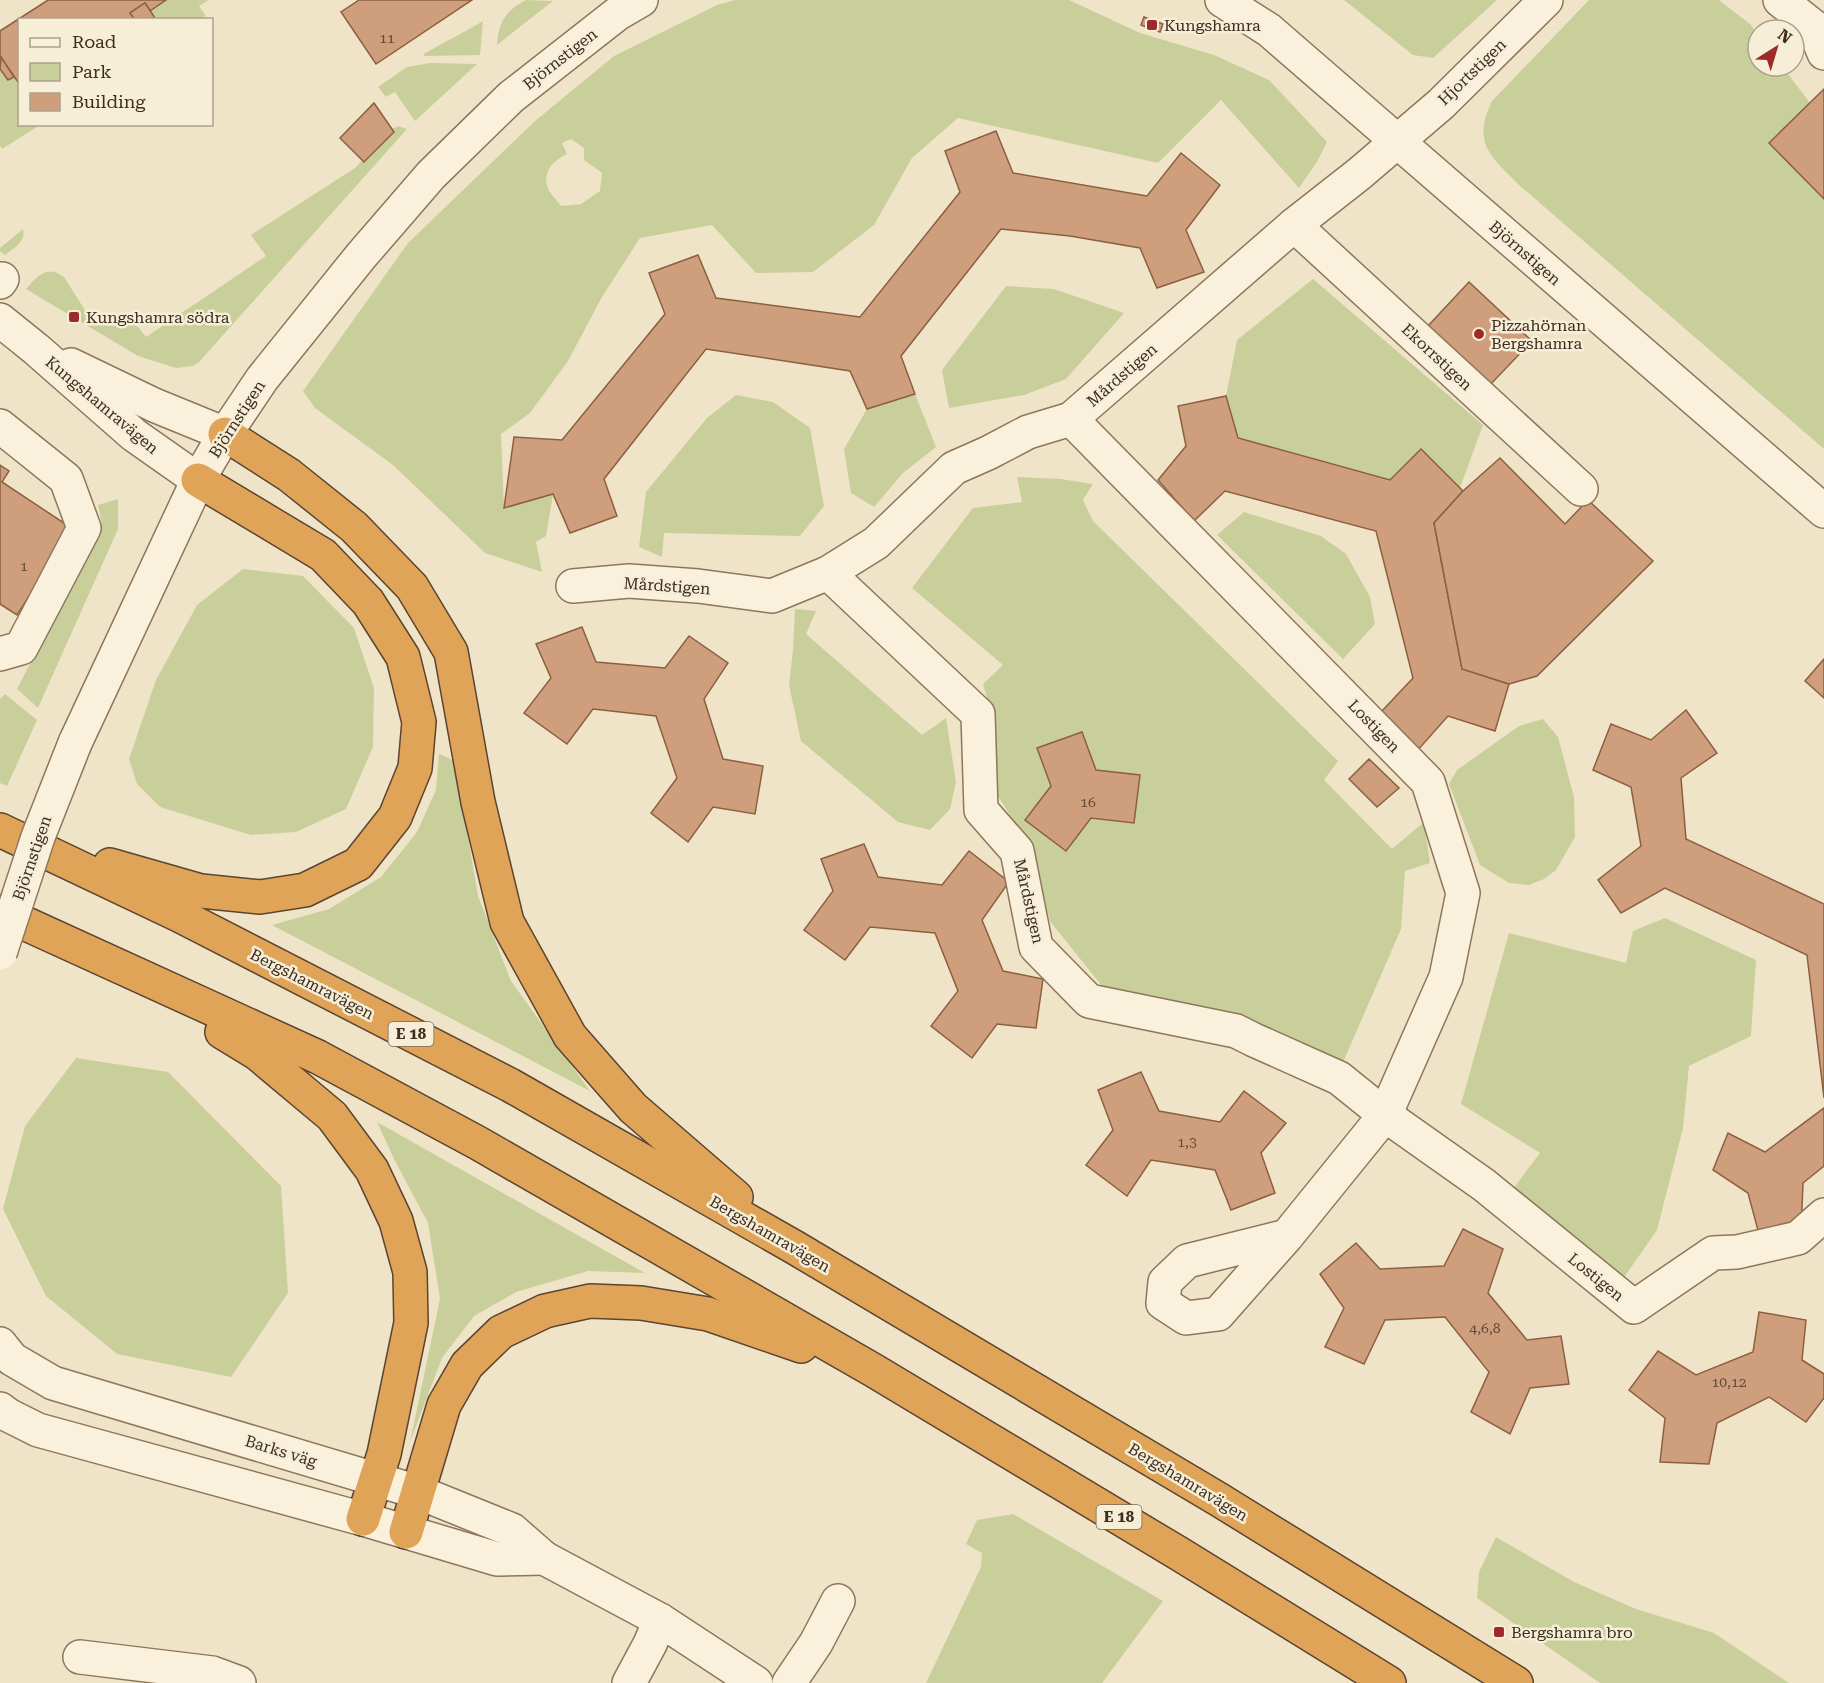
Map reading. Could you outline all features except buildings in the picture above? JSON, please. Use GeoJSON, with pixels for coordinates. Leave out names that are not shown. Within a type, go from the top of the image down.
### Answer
{"type":"FeatureCollection","features":[{"type":"Feature","properties":{"kind":"highway"},"geometry":{"type":"LineString","coordinates":[[225,434],[289,475],[354,527],[412,587],[451,652],[478,802],[507,922],[570,1036],[633,1108],[794,1247]]}},
{"type":"Feature","properties":{"kind":"highway"},"geometry":{"type":"LineString","coordinates":[[10,835],[201,891],[260,897],[305,890],[358,864],[395,817],[415,768],[419,722],[403,657],[368,602],[323,555],[198,480]]}},
{"type":"Feature","properties":{"kind":"highway","name":"Bergshamravägen"},"geometry":{"type":"LineString","coordinates":[[10,835],[179,915],[510,1085],[794,1247],[1259,1524],[1516,1683]]}},
{"type":"Feature","properties":{"kind":"highway","name":"E 18"},"geometry":{"type":"LineString","coordinates":[[0,912],[318,1057],[478,1143],[873,1370],[1389,1683]]}},
{"type":"Feature","properties":{"kind":"highway"},"geometry":{"type":"LineString","coordinates":[[103,958],[258,1054],[332,1116],[372,1170],[396,1221],[410,1272],[411,1323],[384,1454],[363,1518]]}},
{"type":"Feature","properties":{"kind":"highway"},"geometry":{"type":"LineString","coordinates":[[406,1532],[444,1405],[467,1365],[501,1332],[545,1311],[590,1301],[641,1303],[708,1314],[873,1370]]}},
{"type":"Feature","properties":{"kind":"street","name":"Björnstigen"},"geometry":{"type":"LineString","coordinates":[[0,953],[38,837],[75,743],[198,480],[225,434],[262,379],[346,273],[431,175],[511,97],[617,14],[641,0]]}},
{"type":"Feature","properties":{"kind":"street","name":"Björnstigen"},"geometry":{"type":"LineString","coordinates":[[1222,0],[1269,30],[1824,511]]}},
{"type":"Feature","properties":{"kind":"street","name":"Hjortstigen"},"geometry":{"type":"LineString","coordinates":[[1396,142],[1441,104],[1546,0]]}},
{"type":"Feature","properties":{"kind":"street"},"geometry":{"type":"LineString","coordinates":[[1780,0],[1813,26],[1824,53]]}},
{"type":"Feature","properties":{"kind":"street","name":"Mårdstigen"},"geometry":{"type":"LineString","coordinates":[[573,586],[629,581],[698,586],[772,596],[828,573],[876,543],[954,468],[1028,432],[1071,419],[1294,225],[1396,142]]}},
{"type":"Feature","properties":{"kind":"street","name":"Ekorrstigen"},"geometry":{"type":"LineString","coordinates":[[1294,225],[1581,489]]}},
{"type":"Feature","properties":{"kind":"street","name":"Kungshamravägen"},"geometry":{"type":"LineString","coordinates":[[0,320],[134,435],[198,480]]}},
{"type":"Feature","properties":{"kind":"street","name":"Kungshamravägen"},"geometry":{"type":"LineString","coordinates":[[36,349],[154,405],[225,434]]}},
{"type":"Feature","properties":{"kind":"street","name":"Lostigen"},"geometry":{"type":"LineString","coordinates":[[1071,419],[1428,782],[1463,893],[1446,977],[1385,1115],[1287,1236]]}},
{"type":"Feature","properties":{"kind":"street"},"geometry":{"type":"LineString","coordinates":[[0,426],[66,479],[84,528],[21,648],[0,654]]}},
{"type":"Feature","properties":{"kind":"street","name":"Mårdstigen"},"geometry":{"type":"LineString","coordinates":[[828,573],[978,714],[981,810],[1017,851],[1036,947],[1089,1001],[1236,1030],[1339,1078],[1385,1115]]}},
{"type":"Feature","properties":{"kind":"street","name":"Lostigen"},"geometry":{"type":"LineString","coordinates":[[1385,1115],[1484,1185],[1634,1307],[1713,1253],[1737,1252],[1798,1238],[1824,1215]]}},
{"type":"Feature","properties":{"kind":"street","name":"Barks väg"},"geometry":{"type":"LineString","coordinates":[[4,1359],[53,1383],[418,1492],[512,1530],[543,1558],[660,1620],[756,1683]]}},
{"type":"Feature","properties":{"kind":"street","name":"Barks väg"},"geometry":{"type":"LineString","coordinates":[[0,1409],[38,1430],[363,1518],[497,1559],[543,1558]]}},
{"type":"Feature","properties":{"kind":"street"},"geometry":{"type":"LineString","coordinates":[[789,1683],[816,1643],[838,1601]]}},
{"type":"Feature","properties":{"kind":"street"},"geometry":{"type":"LineString","coordinates":[[629,1683],[660,1620]]}},
{"type":"Feature","properties":{"kind":"street"},"geometry":{"type":"LineString","coordinates":[[80,1657],[212,1673],[238,1683]]}},
{"type":"Feature","properties":{"kind":"green space"},"geometry":{"type":"Polygon","coordinates":[[[166,0],[209,0],[199,6],[206,16],[203,18],[155,18],[150,11],[166,0]]]}},
{"type":"Feature","properties":{"kind":"green space"},"geometry":{"type":"Polygon","coordinates":[[[526,0],[553,1],[497,45],[499,30],[504,18],[513,8],[526,0]]]}},
{"type":"Feature","properties":{"kind":"green space"},"geometry":{"type":"Polygon","coordinates":[[[735,0],[1069,0],[1140,33],[1214,55],[1269,80],[1327,142],[1317,162],[1299,188],[1221,100],[1158,163],[958,118],[912,158],[874,225],[813,272],[756,273],[712,225],[640,238],[602,297],[568,361],[530,413],[501,434],[504,508],[553,494],[546,536],[536,542],[542,572],[485,553],[393,465],[315,408],[303,391],[408,243],[535,121],[614,56],[717,5],[735,0]],[[571,139],[562,143],[567,154],[555,162],[547,175],[548,188],[561,206],[581,204],[600,191],[602,173],[584,160],[584,148],[571,139]]]}},
{"type":"Feature","properties":{"kind":"green space"},"geometry":{"type":"Polygon","coordinates":[[[1344,0],[1497,0],[1433,58],[1413,55],[1344,0]]]}},
{"type":"Feature","properties":{"kind":"green space"},"geometry":{"type":"Polygon","coordinates":[[[1589,0],[1719,0],[1746,21],[1746,78],[1791,78],[1810,103],[1769,143],[1824,199],[1824,449],[1519,185],[1492,157],[1484,139],[1484,128],[1492,101],[1589,0]]]}},
{"type":"Feature","properties":{"kind":"green space"},"geometry":{"type":"Polygon","coordinates":[[[483,21],[480,55],[424,56],[424,54],[483,21]]]}},
{"type":"Feature","properties":{"kind":"green space"},"geometry":{"type":"Polygon","coordinates":[[[430,63],[477,64],[415,121],[395,92],[386,97],[378,87],[407,67],[430,63]]]}},
{"type":"Feature","properties":{"kind":"green space"},"geometry":{"type":"Polygon","coordinates":[[[0,69],[8,80],[14,77],[18,83],[18,126],[38,126],[2,149],[0,146],[0,69]]]}},
{"type":"Feature","properties":{"kind":"green space"},"geometry":{"type":"Polygon","coordinates":[[[398,126],[407,129],[193,366],[176,368],[138,356],[26,289],[43,273],[58,273],[64,277],[90,318],[109,326],[130,317],[146,337],[266,256],[251,235],[355,168],[362,160],[365,162],[394,132],[392,129],[398,126]]]}},
{"type":"Feature","properties":{"kind":"green space"},"geometry":{"type":"Polygon","coordinates":[[[23,229],[23,238],[18,244],[5,255],[0,251],[0,248],[23,229]]]}},
{"type":"Feature","properties":{"kind":"green space"},"geometry":{"type":"Polygon","coordinates":[[[1313,279],[1483,425],[1460,488],[1421,449],[1390,480],[1238,438],[1226,396],[1237,340],[1313,279]]]}},
{"type":"Feature","properties":{"kind":"green space"},"geometry":{"type":"Polygon","coordinates":[[[1006,286],[1054,289],[1124,313],[1066,379],[1024,395],[949,408],[942,370],[1006,286]]]}},
{"type":"Feature","properties":{"kind":"green space"},"geometry":{"type":"Polygon","coordinates":[[[915,394],[936,447],[903,473],[874,507],[851,493],[844,449],[867,409],[915,394]]]}},
{"type":"Feature","properties":{"kind":"green space"},"geometry":{"type":"Polygon","coordinates":[[[736,395],[773,402],[810,428],[824,506],[800,536],[664,533],[662,557],[639,547],[646,492],[707,418],[736,395]]]}},
{"type":"Feature","properties":{"kind":"green space"},"geometry":{"type":"Polygon","coordinates":[[[1017,477],[1061,479],[1093,484],[1083,500],[1093,521],[1338,761],[1324,780],[1392,849],[1424,822],[1430,863],[1405,871],[1401,929],[1341,1067],[1113,1000],[1050,921],[1031,848],[977,763],[993,721],[983,684],[1003,665],[912,588],[973,508],[1022,502],[1017,477]]]}},
{"type":"Feature","properties":{"kind":"green space"},"geometry":{"type":"Polygon","coordinates":[[[118,499],[118,529],[38,708],[17,689],[102,524],[98,505],[118,499]]]}},
{"type":"Feature","properties":{"kind":"green space"},"geometry":{"type":"Polygon","coordinates":[[[1244,512],[1321,536],[1346,554],[1370,597],[1375,624],[1343,659],[1217,535],[1244,512]]]}},
{"type":"Feature","properties":{"kind":"green space"},"geometry":{"type":"Polygon","coordinates":[[[243,569],[303,576],[354,628],[374,688],[373,747],[346,809],[296,832],[251,835],[160,807],[137,784],[129,759],[156,680],[197,605],[243,569]]]}},
{"type":"Feature","properties":{"kind":"green space"},"geometry":{"type":"Polygon","coordinates":[[[795,609],[816,611],[806,634],[922,735],[946,718],[956,782],[950,809],[930,830],[898,822],[801,741],[789,685],[795,609]]]}},
{"type":"Feature","properties":{"kind":"green space"},"geometry":{"type":"Polygon","coordinates":[[[5,694],[37,720],[7,786],[0,783],[0,699],[5,694]]]}},
{"type":"Feature","properties":{"kind":"green space"},"geometry":{"type":"Polygon","coordinates":[[[1543,719],[1558,737],[1574,797],[1575,837],[1556,870],[1544,879],[1529,885],[1509,883],[1480,865],[1449,784],[1457,770],[1519,726],[1543,719]]]}},
{"type":"Feature","properties":{"kind":"green space"},"geometry":{"type":"Polygon","coordinates":[[[439,754],[455,761],[478,896],[511,981],[590,1091],[272,925],[329,909],[381,877],[417,832],[436,790],[439,754]]]}},
{"type":"Feature","properties":{"kind":"green space"},"geometry":{"type":"Polygon","coordinates":[[[1665,918],[1756,960],[1751,1036],[1689,1066],[1683,1128],[1657,1230],[1616,1289],[1510,1193],[1540,1153],[1461,1104],[1509,933],[1626,963],[1633,931],[1665,918]]]}},
{"type":"Feature","properties":{"kind":"green space"},"geometry":{"type":"Polygon","coordinates":[[[76,1058],[168,1072],[281,1186],[288,1293],[231,1377],[117,1354],[46,1296],[3,1209],[25,1126],[76,1058]]]}},
{"type":"Feature","properties":{"kind":"green space"},"geometry":{"type":"Polygon","coordinates":[[[377,1122],[645,1273],[588,1271],[516,1292],[474,1316],[442,1358],[410,1442],[440,1299],[428,1223],[377,1122]]]}},
{"type":"Feature","properties":{"kind":"green space"},"geometry":{"type":"Polygon","coordinates":[[[1013,1514],[1163,1601],[1102,1683],[926,1683],[981,1567],[982,1553],[966,1544],[977,1520],[1013,1514]]]}},
{"type":"Feature","properties":{"kind":"green space"},"geometry":{"type":"Polygon","coordinates":[[[1496,1537],[1574,1582],[1636,1609],[1714,1633],[1789,1683],[1600,1683],[1477,1598],[1479,1572],[1496,1537]]]}},
{"type":"Feature","properties":{"kind":"place","name":"Kungshamra"},"geometry":{"type":"Point","coordinates":[1152,25]}},
{"type":"Feature","properties":{"kind":"place","name":"Kungshamra södra"},"geometry":{"type":"Point","coordinates":[74,317]}},
{"type":"Feature","properties":{"kind":"place","name":"Pizzahörnan Bergshamra"},"geometry":{"type":"Point","coordinates":[1479,334]}},
{"type":"Feature","properties":{"kind":"place","name":"Bergshamra bro"},"geometry":{"type":"Point","coordinates":[1499,1632]}}]}
